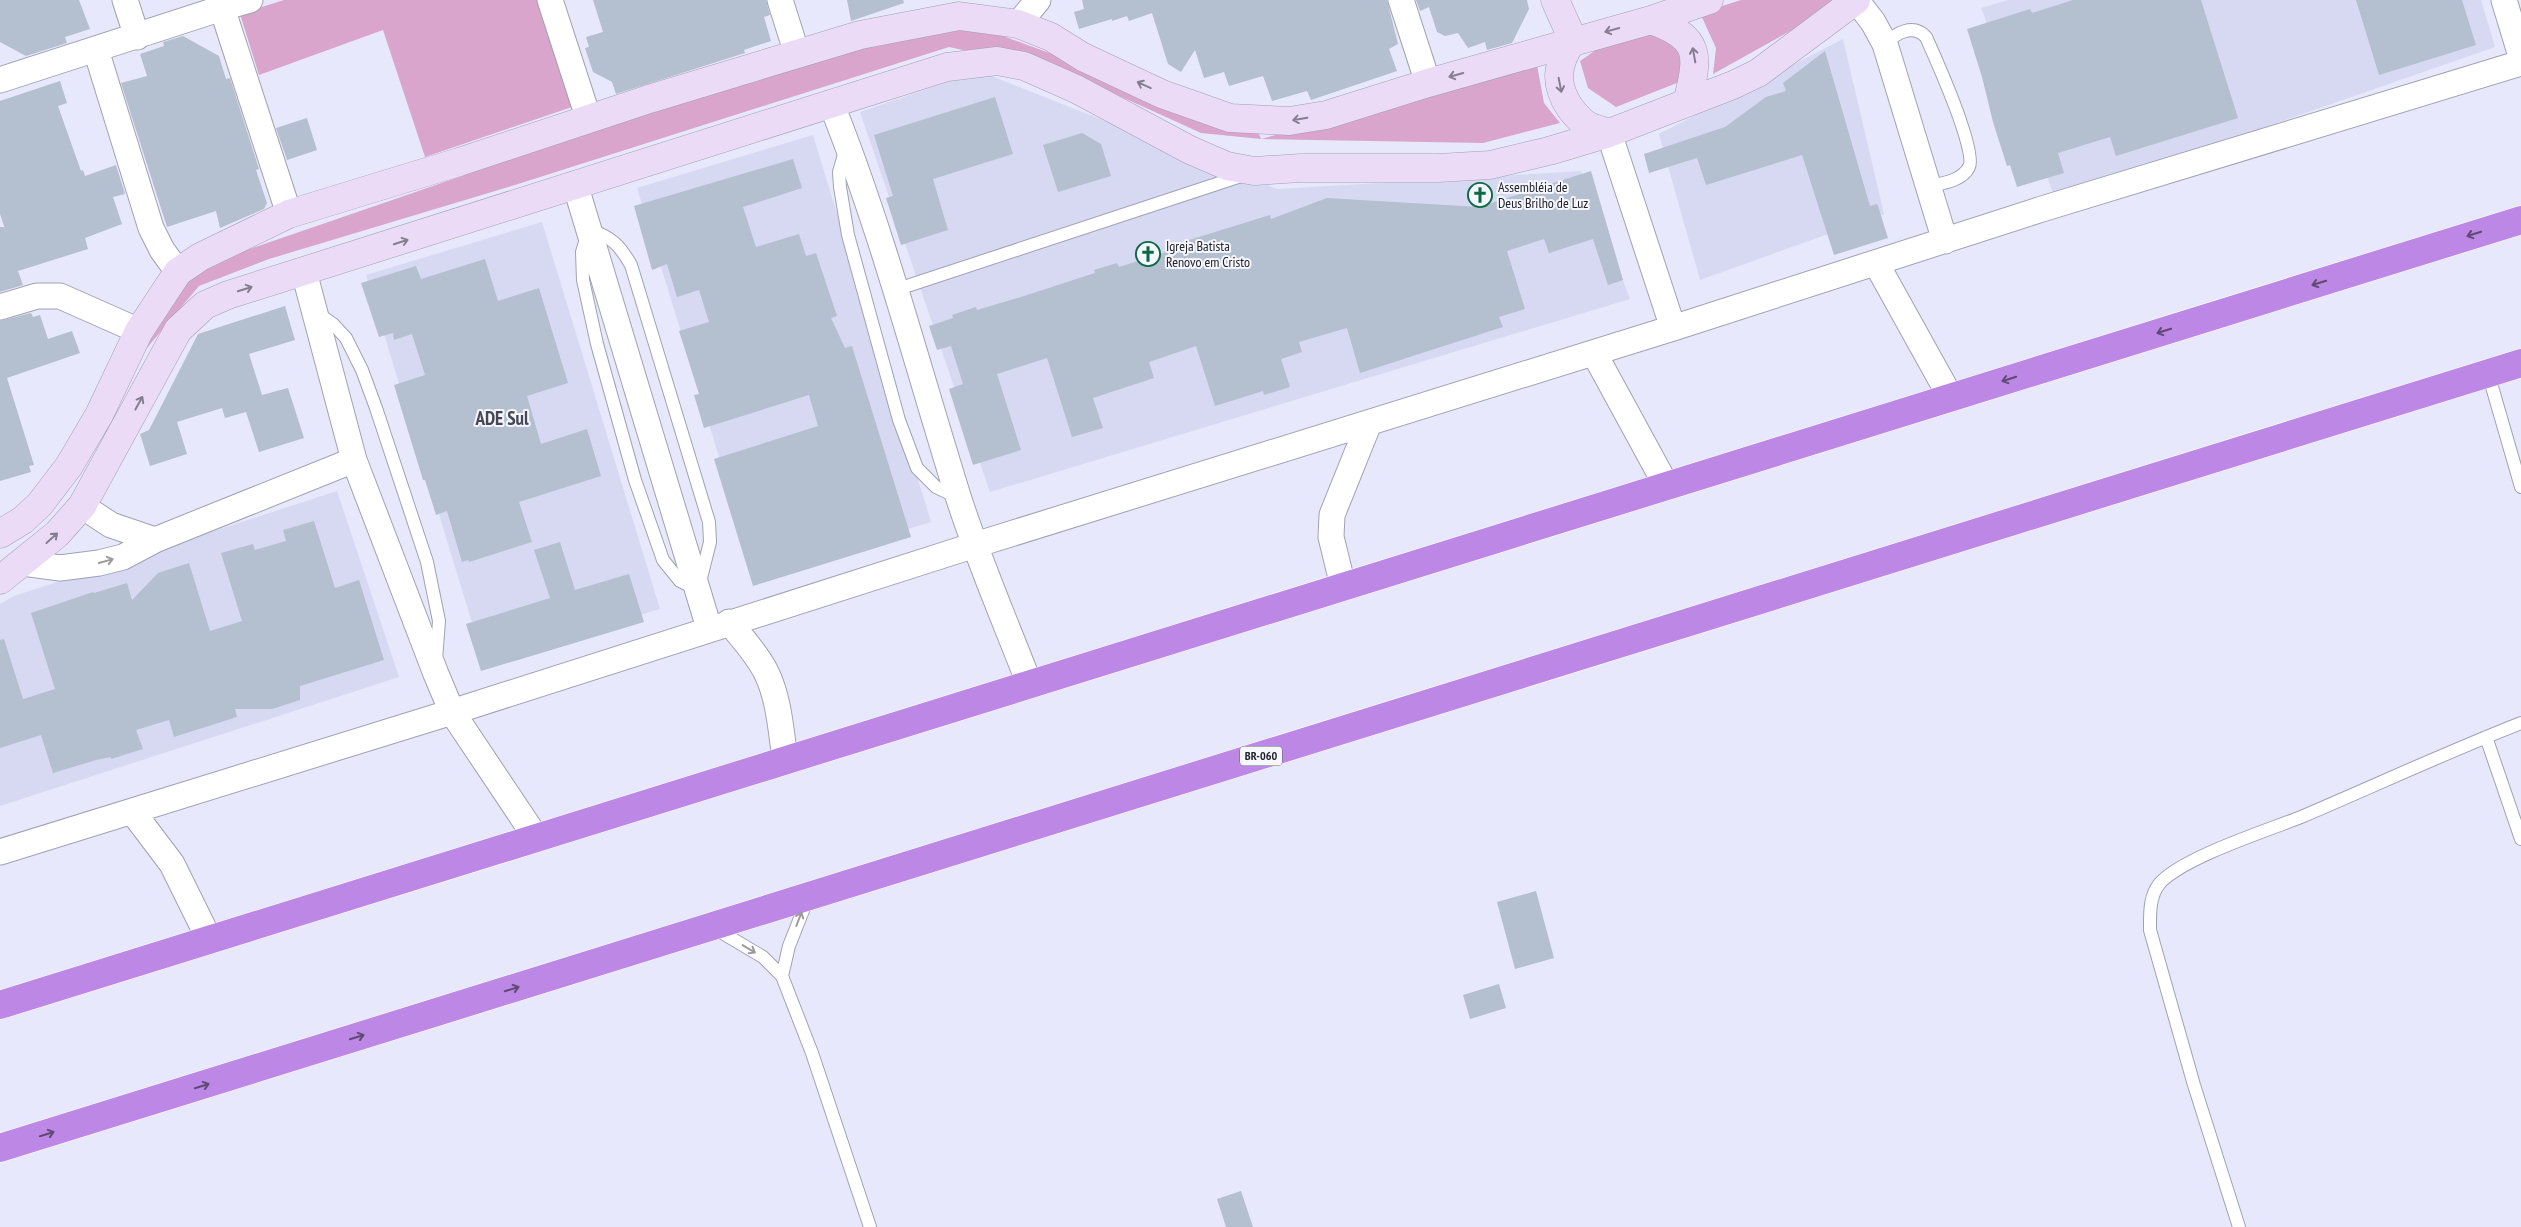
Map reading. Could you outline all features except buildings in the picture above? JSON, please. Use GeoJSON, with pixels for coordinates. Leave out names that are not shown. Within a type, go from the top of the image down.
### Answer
{"type":"FeatureCollection","features":[{"type":"Feature","properties":{"kind":"highway"},"geometry":{"type":"LineString","coordinates":[[0,1005],[535,836],[2521,220]]}},
{"type":"Feature","properties":{"kind":"highway","name":"BR-060"},"geometry":{"type":"LineString","coordinates":[[0,1148],[2521,363]]}},
{"type":"Feature","properties":{"kind":"street"},"geometry":{"type":"LineString","coordinates":[[125,0],[137,37]]}},
{"type":"Feature","properties":{"kind":"street"},"geometry":{"type":"LineString","coordinates":[[0,80],[250,0]]}},
{"type":"Feature","properties":{"kind":"street"},"geometry":{"type":"LineString","coordinates":[[550,0],[589,120]]}},
{"type":"Feature","properties":{"kind":"street"},"geometry":{"type":"LineString","coordinates":[[780,0],[798,54]]}},
{"type":"Feature","properties":{"kind":"street"},"geometry":{"type":"LineString","coordinates":[[1018,24],[1038,0]]}},
{"type":"Feature","properties":{"kind":"street"},"geometry":{"type":"LineString","coordinates":[[1402,0],[1428,83]]}},
{"type":"Feature","properties":{"kind":"street"},"geometry":{"type":"LineString","coordinates":[[1555,0],[1574,40]]}},
{"type":"Feature","properties":{"kind":"street"},"geometry":{"type":"LineString","coordinates":[[0,534],[23,520],[40,504],[69,466],[99,415],[139,331],[178,272],[200,257],[289,214],[798,54],[860,35],[959,16],[1018,24],[1051,37],[1083,57],[1162,94],[1230,118],[1289,121],[1326,115],[1574,40],[1651,20],[1709,0]]}},
{"type":"Feature","properties":{"kind":"street"},"geometry":{"type":"LineString","coordinates":[[0,580],[57,534],[82,506],[178,330],[205,305],[228,295],[947,67],[997,61],[1024,66],[1076,89],[1190,150],[1227,166],[1254,171],[1301,168],[1438,168],[1490,165],[1549,151],[1609,132],[1688,103],[1758,73],[1856,0],[1873,22],[1885,44],[1945,241]]}},
{"type":"Feature","properties":{"kind":"street"},"geometry":{"type":"LineString","coordinates":[[2504,0],[2521,56]]}},
{"type":"Feature","properties":{"kind":"street"},"geometry":{"type":"LineString","coordinates":[[222,8],[289,214]]}},
{"type":"Feature","properties":{"kind":"street"},"geometry":{"type":"LineString","coordinates":[[1651,20],[1681,33],[1693,48],[1695,62],[1688,103]]}},
{"type":"Feature","properties":{"kind":"street"},"geometry":{"type":"LineString","coordinates":[[1574,40],[1566,51],[1558,73],[1561,93],[1576,115],[1587,125],[1609,132]]}},
{"type":"Feature","properties":{"kind":"street"},"geometry":{"type":"LineString","coordinates":[[96,50],[152,228],[162,250],[178,272]]}},
{"type":"Feature","properties":{"kind":"street"},"geometry":{"type":"LineString","coordinates":[[0,852],[452,712],[719,625],[1594,353],[1945,241],[2521,63]]}},
{"type":"Feature","properties":{"kind":"street"},"geometry":{"type":"LineString","coordinates":[[830,103],[847,143],[975,545],[1029,683]]}},
{"type":"Feature","properties":{"kind":"street"},"geometry":{"type":"LineString","coordinates":[[1609,132],[1673,328]]}},
{"type":"Feature","properties":{"kind":"street"},"geometry":{"type":"LineString","coordinates":[[575,184],[698,590],[719,625],[756,654],[766,671],[773,692],[785,759]]}},
{"type":"Feature","properties":{"kind":"street"},"geometry":{"type":"LineString","coordinates":[[1876,263],[1951,398]]}},
{"type":"Feature","properties":{"kind":"street"},"geometry":{"type":"LineString","coordinates":[[304,272],[317,313],[354,460],[436,674],[452,712],[535,836]]}},
{"type":"Feature","properties":{"kind":"street"},"geometry":{"type":"LineString","coordinates":[[0,307],[37,296],[60,296],[139,331]]}},
{"type":"Feature","properties":{"kind":"street"},"geometry":{"type":"LineString","coordinates":[[1594,353],[1666,485]]}},
{"type":"Feature","properties":{"kind":"street"},"geometry":{"type":"LineString","coordinates":[[1343,586],[1331,536],[1332,515],[1368,423]]}},
{"type":"Feature","properties":{"kind":"street"},"geometry":{"type":"LineString","coordinates":[[23,563],[60,568],[99,563],[123,557],[155,540],[354,460]]}},
{"type":"Feature","properties":{"kind":"street"},"geometry":{"type":"LineString","coordinates":[[82,506],[111,525],[155,540]]}},
{"type":"Feature","properties":{"kind":"street"},"geometry":{"type":"LineString","coordinates":[[132,811],[172,864],[209,939]]}},
{"type":"Feature","properties":{"kind":"lane"},"geometry":{"type":"LineString","coordinates":[[1885,44],[1892,36],[1910,30],[1922,32],[1926,37],[1967,138],[1972,161],[1969,168],[1955,179],[1929,186]]}},
{"type":"Feature","properties":{"kind":"lane"},"geometry":{"type":"LineString","coordinates":[[847,143],[839,172],[848,235],[901,428],[917,468],[925,479],[936,487],[959,498]]}},
{"type":"Feature","properties":{"kind":"lane"},"geometry":{"type":"LineString","coordinates":[[895,290],[1254,171]]}},
{"type":"Feature","properties":{"kind":"lane"},"geometry":{"type":"LineString","coordinates":[[317,313],[333,324],[346,338],[362,370],[427,562],[439,621],[436,674]]}},
{"type":"Feature","properties":{"kind":"lane"},"geometry":{"type":"LineString","coordinates":[[2488,373],[2521,487]]}},
{"type":"Feature","properties":{"kind":"lane"},"geometry":{"type":"LineString","coordinates":[[2239,1227],[2194,1085],[2150,930],[2150,910],[2153,895],[2169,875],[2210,854],[2521,723]]}},
{"type":"Feature","properties":{"kind":"lane"},"geometry":{"type":"LineString","coordinates":[[2486,737],[2521,839]]}},
{"type":"Feature","properties":{"kind":"lane"},"geometry":{"type":"LineString","coordinates":[[782,976],[789,946],[808,896]]}},
{"type":"Feature","properties":{"kind":"lane"},"geometry":{"type":"LineString","coordinates":[[712,926],[763,958],[782,976],[812,1053],[870,1227]]}},
{"type":"Feature","properties":{"kind":"shaded area"},"geometry":{"type":"Polygon","coordinates":[[[284,0],[548,0],[575,106],[425,157],[383,30],[259,75],[240,14],[284,0]]]}},
{"type":"Feature","properties":{"kind":"shaded area"},"geometry":{"type":"Polygon","coordinates":[[[1741,0],[1846,0],[1713,74],[1716,48],[1700,13],[1741,0]]]}},
{"type":"Feature","properties":{"kind":"shaded area"},"geometry":{"type":"Polygon","coordinates":[[[2008,0],[2481,0],[2495,47],[2056,200],[1981,8],[2008,0]]]}},
{"type":"Feature","properties":{"kind":"shaded area"},"geometry":{"type":"Polygon","coordinates":[[[959,20],[1257,129],[1261,139],[1201,133],[1069,73],[949,47],[515,185],[269,259],[199,286],[141,355],[197,267],[847,44],[959,20]]]}},
{"type":"Feature","properties":{"kind":"shaded area"},"geometry":{"type":"Polygon","coordinates":[[[1658,28],[1681,43],[1687,79],[1616,107],[1588,88],[1580,61],[1616,36],[1658,28]]]}},
{"type":"Feature","properties":{"kind":"shaded area"},"geometry":{"type":"Polygon","coordinates":[[[1843,39],[1884,214],[1700,280],[1659,134],[1843,39]]]}},
{"type":"Feature","properties":{"kind":"shaded area"},"geometry":{"type":"Polygon","coordinates":[[[1537,65],[1544,103],[1560,123],[1483,143],[1261,139],[1537,65]]]}},
{"type":"Feature","properties":{"kind":"shaded area"},"geometry":{"type":"Polygon","coordinates":[[[979,71],[1277,189],[1581,171],[1630,299],[990,492],[860,112],[979,71]]]}},
{"type":"Feature","properties":{"kind":"shaded area"},"geometry":{"type":"Polygon","coordinates":[[[813,135],[931,522],[755,575],[637,188],[813,135]]]}},
{"type":"Feature","properties":{"kind":"shaded area"},"geometry":{"type":"Polygon","coordinates":[[[542,222],[660,609],[484,662],[366,275],[542,222]]]}},
{"type":"Feature","properties":{"kind":"shaded area"},"geometry":{"type":"Polygon","coordinates":[[[337,491],[399,677],[0,806],[0,604],[14,596],[337,491]]]}},
{"type":"Feature","properties":{"kind":"place","name":"Assembléia de Deus Brilho de Luz"},"geometry":{"type":"Point","coordinates":[1480,195]}},
{"type":"Feature","properties":{"kind":"place","name":"Igreja Batista Renovo em Cristo"},"geometry":{"type":"Point","coordinates":[1148,254]}},
{"type":"Feature","properties":{"kind":"district","name":"ADE Sul"},"geometry":{"type":"Point","coordinates":[502,418]}}]}
